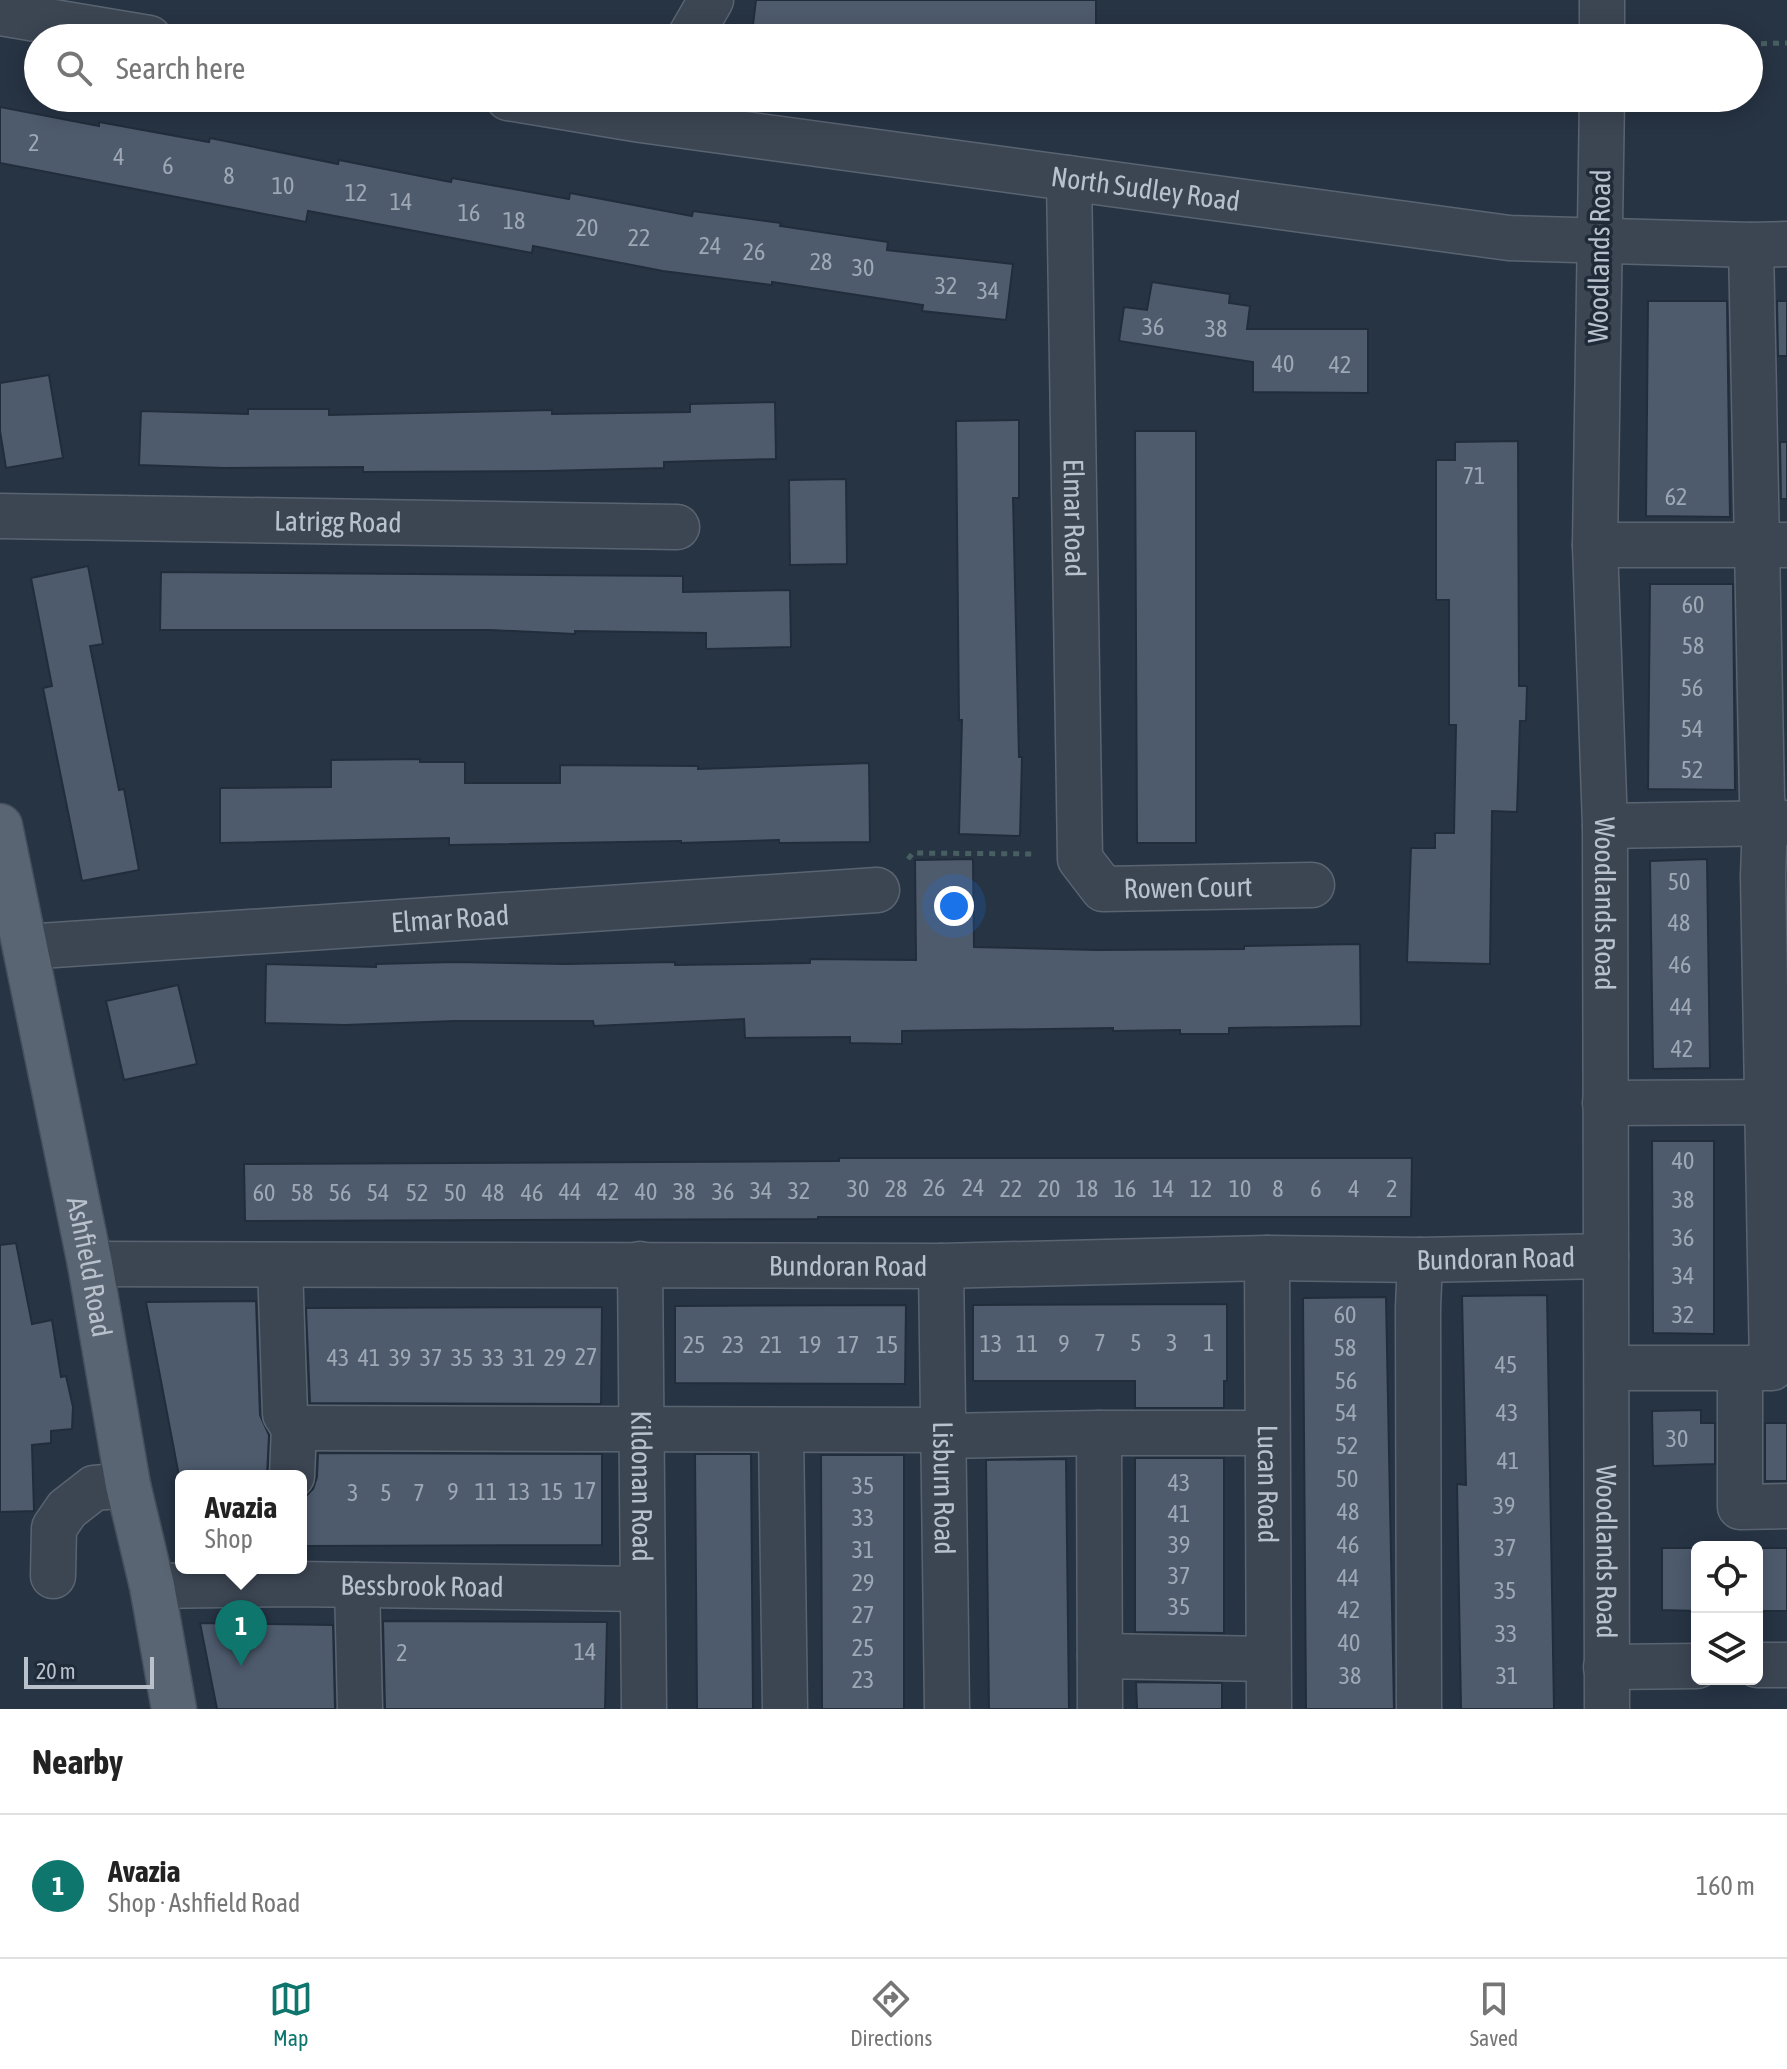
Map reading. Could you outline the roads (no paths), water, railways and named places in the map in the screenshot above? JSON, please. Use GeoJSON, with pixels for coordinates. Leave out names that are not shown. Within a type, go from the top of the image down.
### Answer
{"type":"FeatureCollection","features":[{"type":"Feature","properties":{"kind":"main road","name":"Ashfield Road"},"geometry":{"type":"LineString","coordinates":[[0,826],[90,1264],[128,1485],[152,1586],[174,1709]]}},
{"type":"Feature","properties":{"kind":"street"},"geometry":{"type":"LineString","coordinates":[[697,24],[711,0]]}},
{"type":"Feature","properties":{"kind":"street"},"geometry":{"type":"LineString","coordinates":[[1602,0],[1602,24]]}},
{"type":"Feature","properties":{"kind":"street"},"geometry":{"type":"LineString","coordinates":[[0,13],[66,24]]}},
{"type":"Feature","properties":{"kind":"street","name":"North Sudley Road"},"geometry":{"type":"LineString","coordinates":[[665,112],[1069,178],[1509,238],[1769,244]]}},
{"type":"Feature","properties":{"kind":"street","name":"Woodlands Road"},"geometry":{"type":"LineString","coordinates":[[1602,112],[1595,545],[1605,826],[1606,1688]]}},
{"type":"Feature","properties":{"kind":"street","name":"Elmar Road"},"geometry":{"type":"LineString","coordinates":[[1069,178],[1080,859]]}},
{"type":"Feature","properties":{"kind":"street"},"geometry":{"type":"LineString","coordinates":[[1769,244],[1778,1244],[1766,1368],[1740,1507],[1787,1506]]}},
{"type":"Feature","properties":{"kind":"street","name":"Latrigg Road"},"geometry":{"type":"LineString","coordinates":[[0,516],[677,527]]}},
{"type":"Feature","properties":{"kind":"street"},"geometry":{"type":"LineString","coordinates":[[1595,545],[1772,545]]}},
{"type":"Feature","properties":{"kind":"street"},"geometry":{"type":"LineString","coordinates":[[1605,826],[1776,823]]}},
{"type":"Feature","properties":{"kind":"street","name":"Rowen Court"},"geometry":{"type":"LineString","coordinates":[[1080,859],[1103,889],[1312,885]]}},
{"type":"Feature","properties":{"kind":"street","name":"Elmar Road"},"geometry":{"type":"LineString","coordinates":[[25,947],[877,890]]}},
{"type":"Feature","properties":{"kind":"street"},"geometry":{"type":"LineString","coordinates":[[1605,1103],[1777,1102]]}},
{"type":"Feature","properties":{"kind":"street","name":"Bundoran Road"},"geometry":{"type":"LineString","coordinates":[[90,1264],[941,1266],[1267,1258],[1420,1260],[1606,1256]]}},
{"type":"Feature","properties":{"kind":"street","name":"Lucan Road"},"geometry":{"type":"LineString","coordinates":[[1267,1258],[1269,1709]]}},
{"type":"Feature","properties":{"kind":"street"},"geometry":{"type":"LineString","coordinates":[[1419,1709],[1420,1260]]}},
{"type":"Feature","properties":{"kind":"street","name":"Kildonan Road"},"geometry":{"type":"LineString","coordinates":[[640,1264],[644,1709]]}},
{"type":"Feature","properties":{"kind":"street"},"geometry":{"type":"LineString","coordinates":[[280,1266],[285,1414],[294,1428],[292,1470]]}},
{"type":"Feature","properties":{"kind":"street","name":"Lisburn Road"},"geometry":{"type":"LineString","coordinates":[[941,1266],[947,1709]]}},
{"type":"Feature","properties":{"kind":"street"},"geometry":{"type":"LineString","coordinates":[[1607,1368],[1766,1368]]}},
{"type":"Feature","properties":{"kind":"street"},"geometry":{"type":"LineString","coordinates":[[294,1428],[1267,1433]]}},
{"type":"Feature","properties":{"kind":"street"},"geometry":{"type":"LineString","coordinates":[[781,1431],[785,1709]]}},
{"type":"Feature","properties":{"kind":"street"},"geometry":{"type":"LineString","coordinates":[[1099,1433],[1100,1709]]}},
{"type":"Feature","properties":{"kind":"street"},"geometry":{"type":"LineString","coordinates":[[53,1576],[54,1528],[67,1509],[94,1488],[128,1485]]}},
{"type":"Feature","properties":{"kind":"street","name":"Bessbrook Road"},"geometry":{"type":"LineString","coordinates":[[152,1586],[293,1576],[357,1585],[642,1589]]}},
{"type":"Feature","properties":{"kind":"street"},"geometry":{"type":"LineString","coordinates":[[357,1585],[360,1709]]}},
{"type":"Feature","properties":{"kind":"street"},"geometry":{"type":"LineString","coordinates":[[1100,1656],[1268,1659]]}},
{"type":"Feature","properties":{"kind":"street"},"geometry":{"type":"LineString","coordinates":[[1763,1665],[1787,1665]]}},
{"type":"Feature","properties":{"kind":"street"},"geometry":{"type":"LineString","coordinates":[[1606,1688],[1691,1667]]}},
{"type":"Feature","properties":{"kind":"place","name":"Avazia"},"geometry":{"type":"Point","coordinates":[241,1666]}}]}
